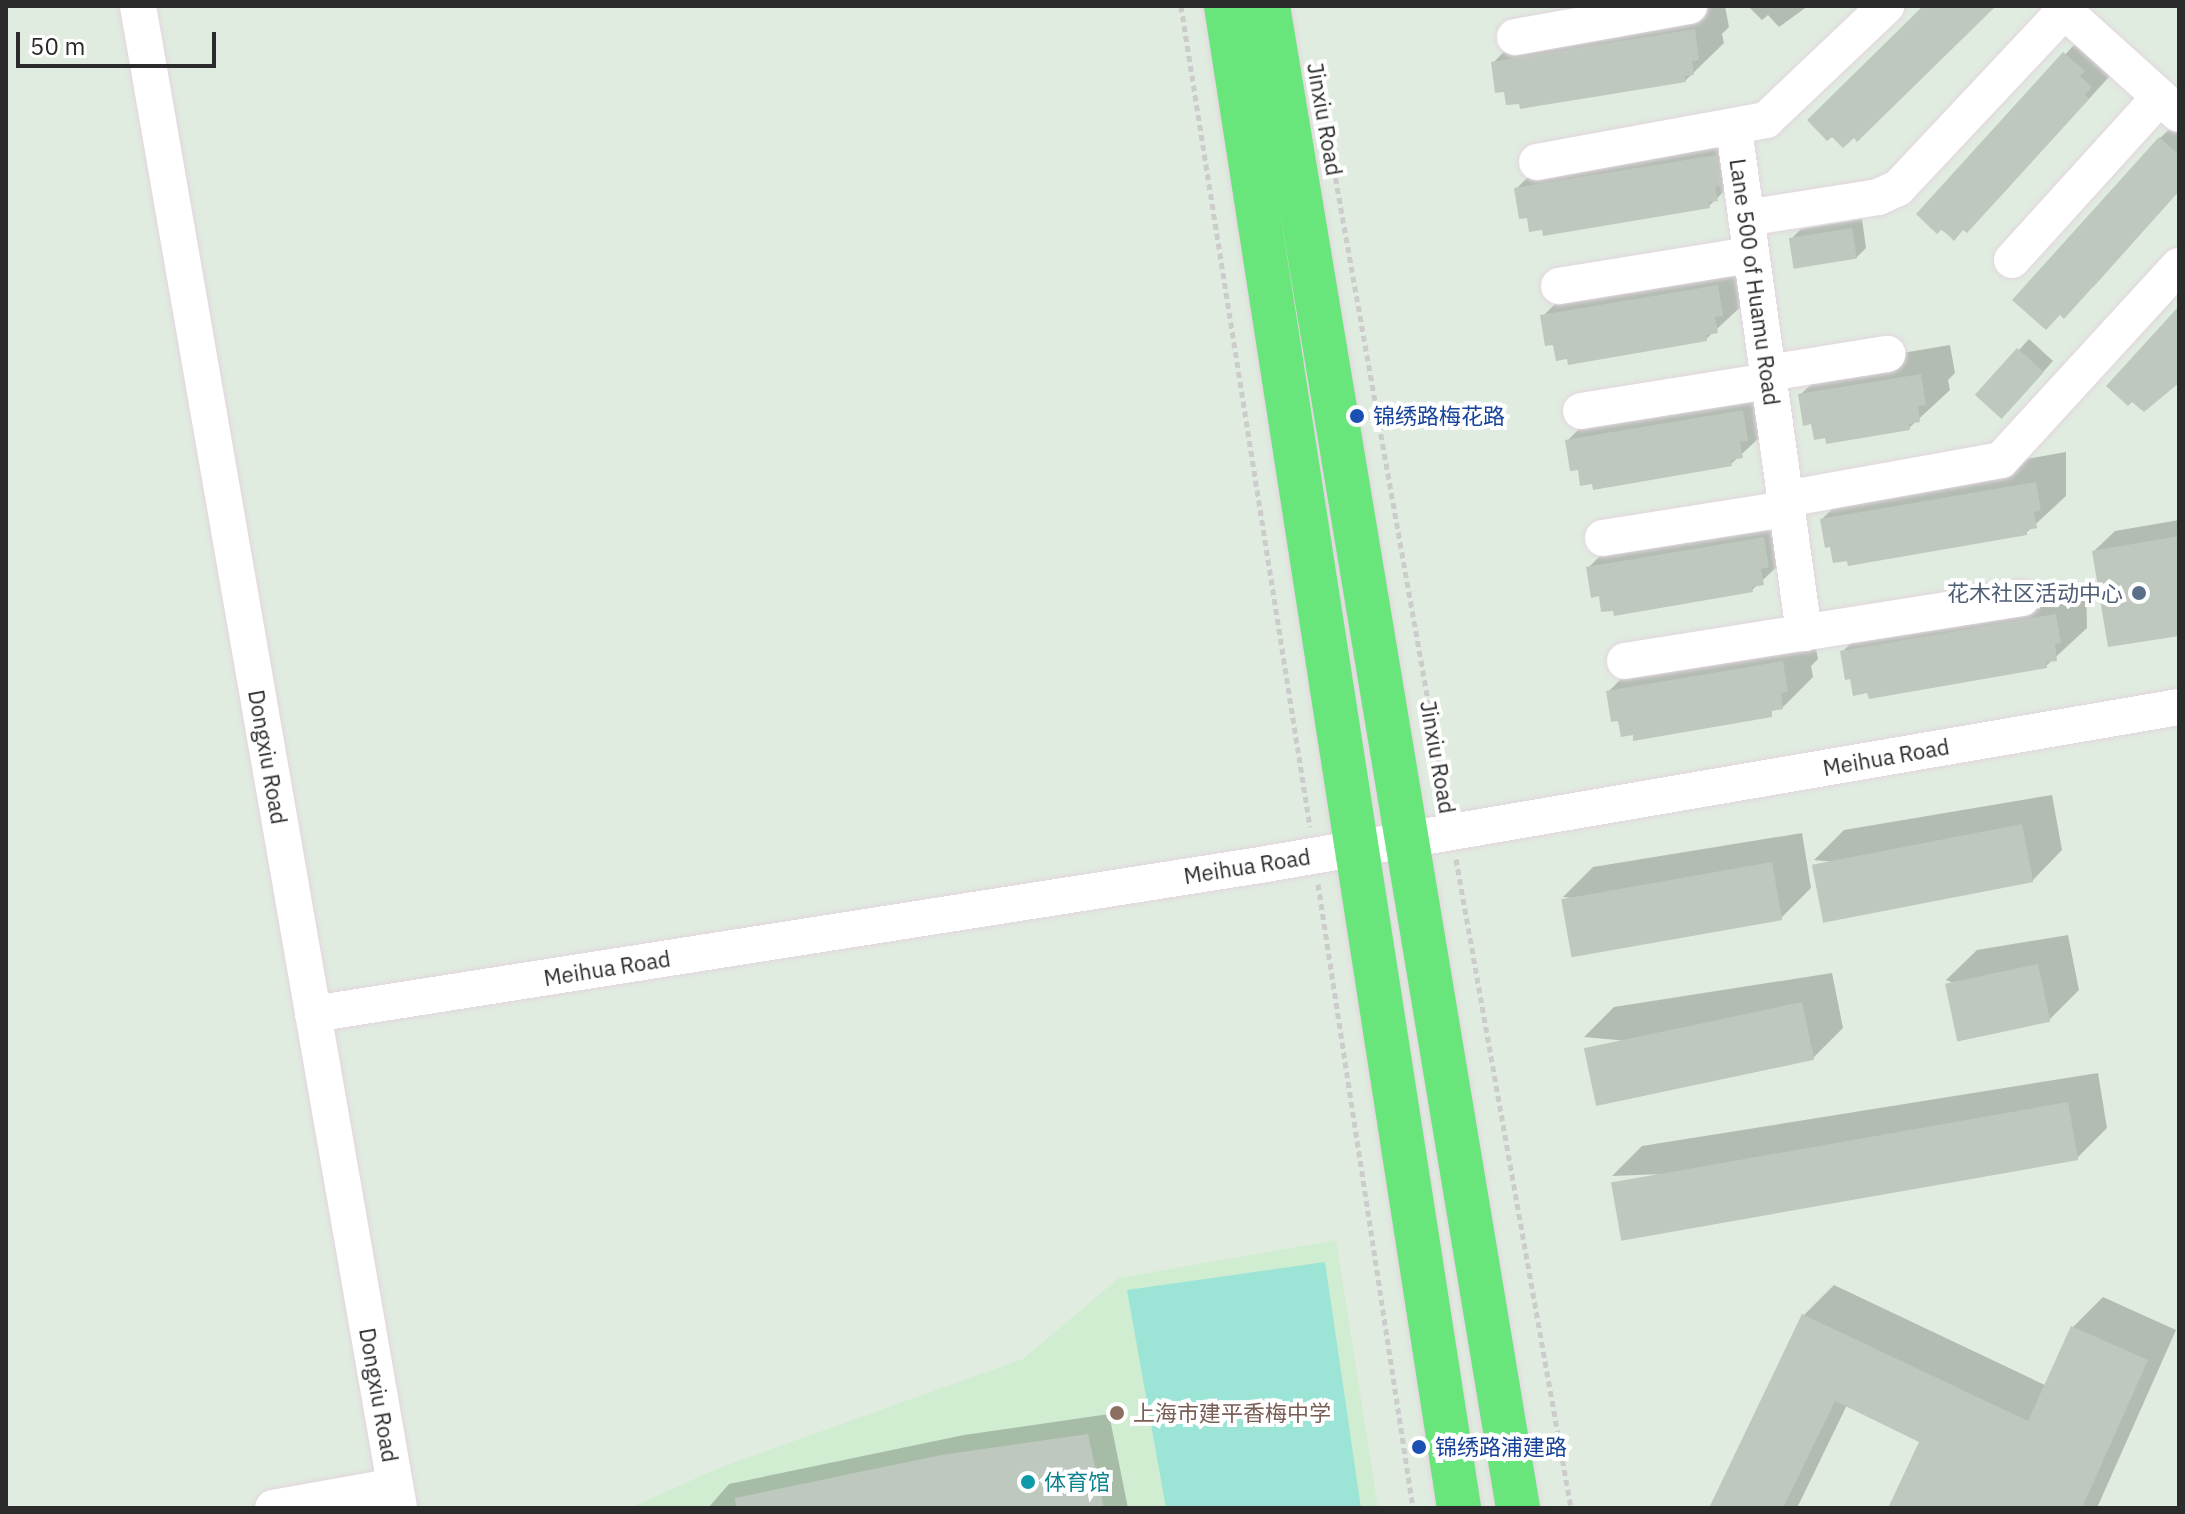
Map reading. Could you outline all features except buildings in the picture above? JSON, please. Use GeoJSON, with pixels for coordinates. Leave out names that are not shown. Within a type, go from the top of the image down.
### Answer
{"type":"FeatureCollection","features":[{"type":"Feature","properties":{"kind":"main road"},"geometry":{"type":"LineString","coordinates":[[1226,6],[1335,852],[1459,1508]]}},
{"type":"Feature","properties":{"kind":"main road","name":"Jinxiu Road"},"geometry":{"type":"LineString","coordinates":[[1268,6],[1430,835],[1518,1508]]}},
{"type":"Feature","properties":{"kind":"street","name":"Dongxiu Road"},"geometry":{"type":"LineString","coordinates":[[138,6],[397,1497]]}},
{"type":"Feature","properties":{"kind":"street"},"geometry":{"type":"LineString","coordinates":[[1515,37],[1624,12],[1689,6]]}},
{"type":"Feature","properties":{"kind":"street","name":"Lane 500 of Huamu Road"},"geometry":{"type":"LineString","coordinates":[[1804,633],[1734,129],[1766,120],[1781,110],[1886,6]]}},
{"type":"Feature","properties":{"kind":"street"},"geometry":{"type":"LineString","coordinates":[[1746,218],[1878,197],[1898,188],[1916,176],[2062,8],[2169,106],[2012,260]]}},
{"type":"Feature","properties":{"kind":"street"},"geometry":{"type":"LineString","coordinates":[[1537,162],[1734,129]]}},
{"type":"Feature","properties":{"kind":"street"},"geometry":{"type":"LineString","coordinates":[[1559,286],[1751,255]]}},
{"type":"Feature","properties":{"kind":"street"},"geometry":{"type":"LineString","coordinates":[[1603,538],[2001,460],[2179,266]]}},
{"type":"Feature","properties":{"kind":"street"},"geometry":{"type":"LineString","coordinates":[[1581,411],[1887,354]]}},
{"type":"Feature","properties":{"kind":"street"},"geometry":{"type":"LineString","coordinates":[[1625,661],[2022,598]]}},
{"type":"Feature","properties":{"kind":"street","name":"Meihua Road"},"geometry":{"type":"LineString","coordinates":[[313,1014],[1335,852],[2179,707]]}},
{"type":"Feature","properties":{"kind":"street"},"geometry":{"type":"LineString","coordinates":[[273,1508],[397,1497]]}},
{"type":"Feature","properties":{"kind":"path"},"geometry":{"type":"LineString","coordinates":[[1181,6],[1335,852],[1413,1508]]}},
{"type":"Feature","properties":{"kind":"path","name":"Jinxiu Road"},"geometry":{"type":"LineString","coordinates":[[1330,146],[1430,835],[1571,1508]]}},
{"type":"Feature","properties":{"kind":"shaded area","name":"上海市建平香梅中学"},"geometry":{"type":"Polygon","coordinates":[[[1336,1240],[1378,1508],[630,1508],[719,1468],[1023,1359],[1119,1278],[1336,1240]]]}},
{"type":"Feature","properties":{"kind":"shaded area"},"geometry":{"type":"Polygon","coordinates":[[[1325,1262],[1361,1508],[1166,1508],[1127,1290],[1325,1262]]]}},
{"type":"Feature","properties":{"kind":"place","name":"锦绣路梅花路"},"geometry":{"type":"Point","coordinates":[1357,416]}},
{"type":"Feature","properties":{"kind":"place","name":"花木社区活动中心"},"geometry":{"type":"Point","coordinates":[2139,593]}},
{"type":"Feature","properties":{"kind":"place","name":"上海市建平香梅中学"},"geometry":{"type":"Point","coordinates":[1117,1413]}},
{"type":"Feature","properties":{"kind":"place","name":"锦绣路浦建路"},"geometry":{"type":"Point","coordinates":[1419,1447]}},
{"type":"Feature","properties":{"kind":"place","name":"体育馆"},"geometry":{"type":"Point","coordinates":[1028,1482]}}]}
